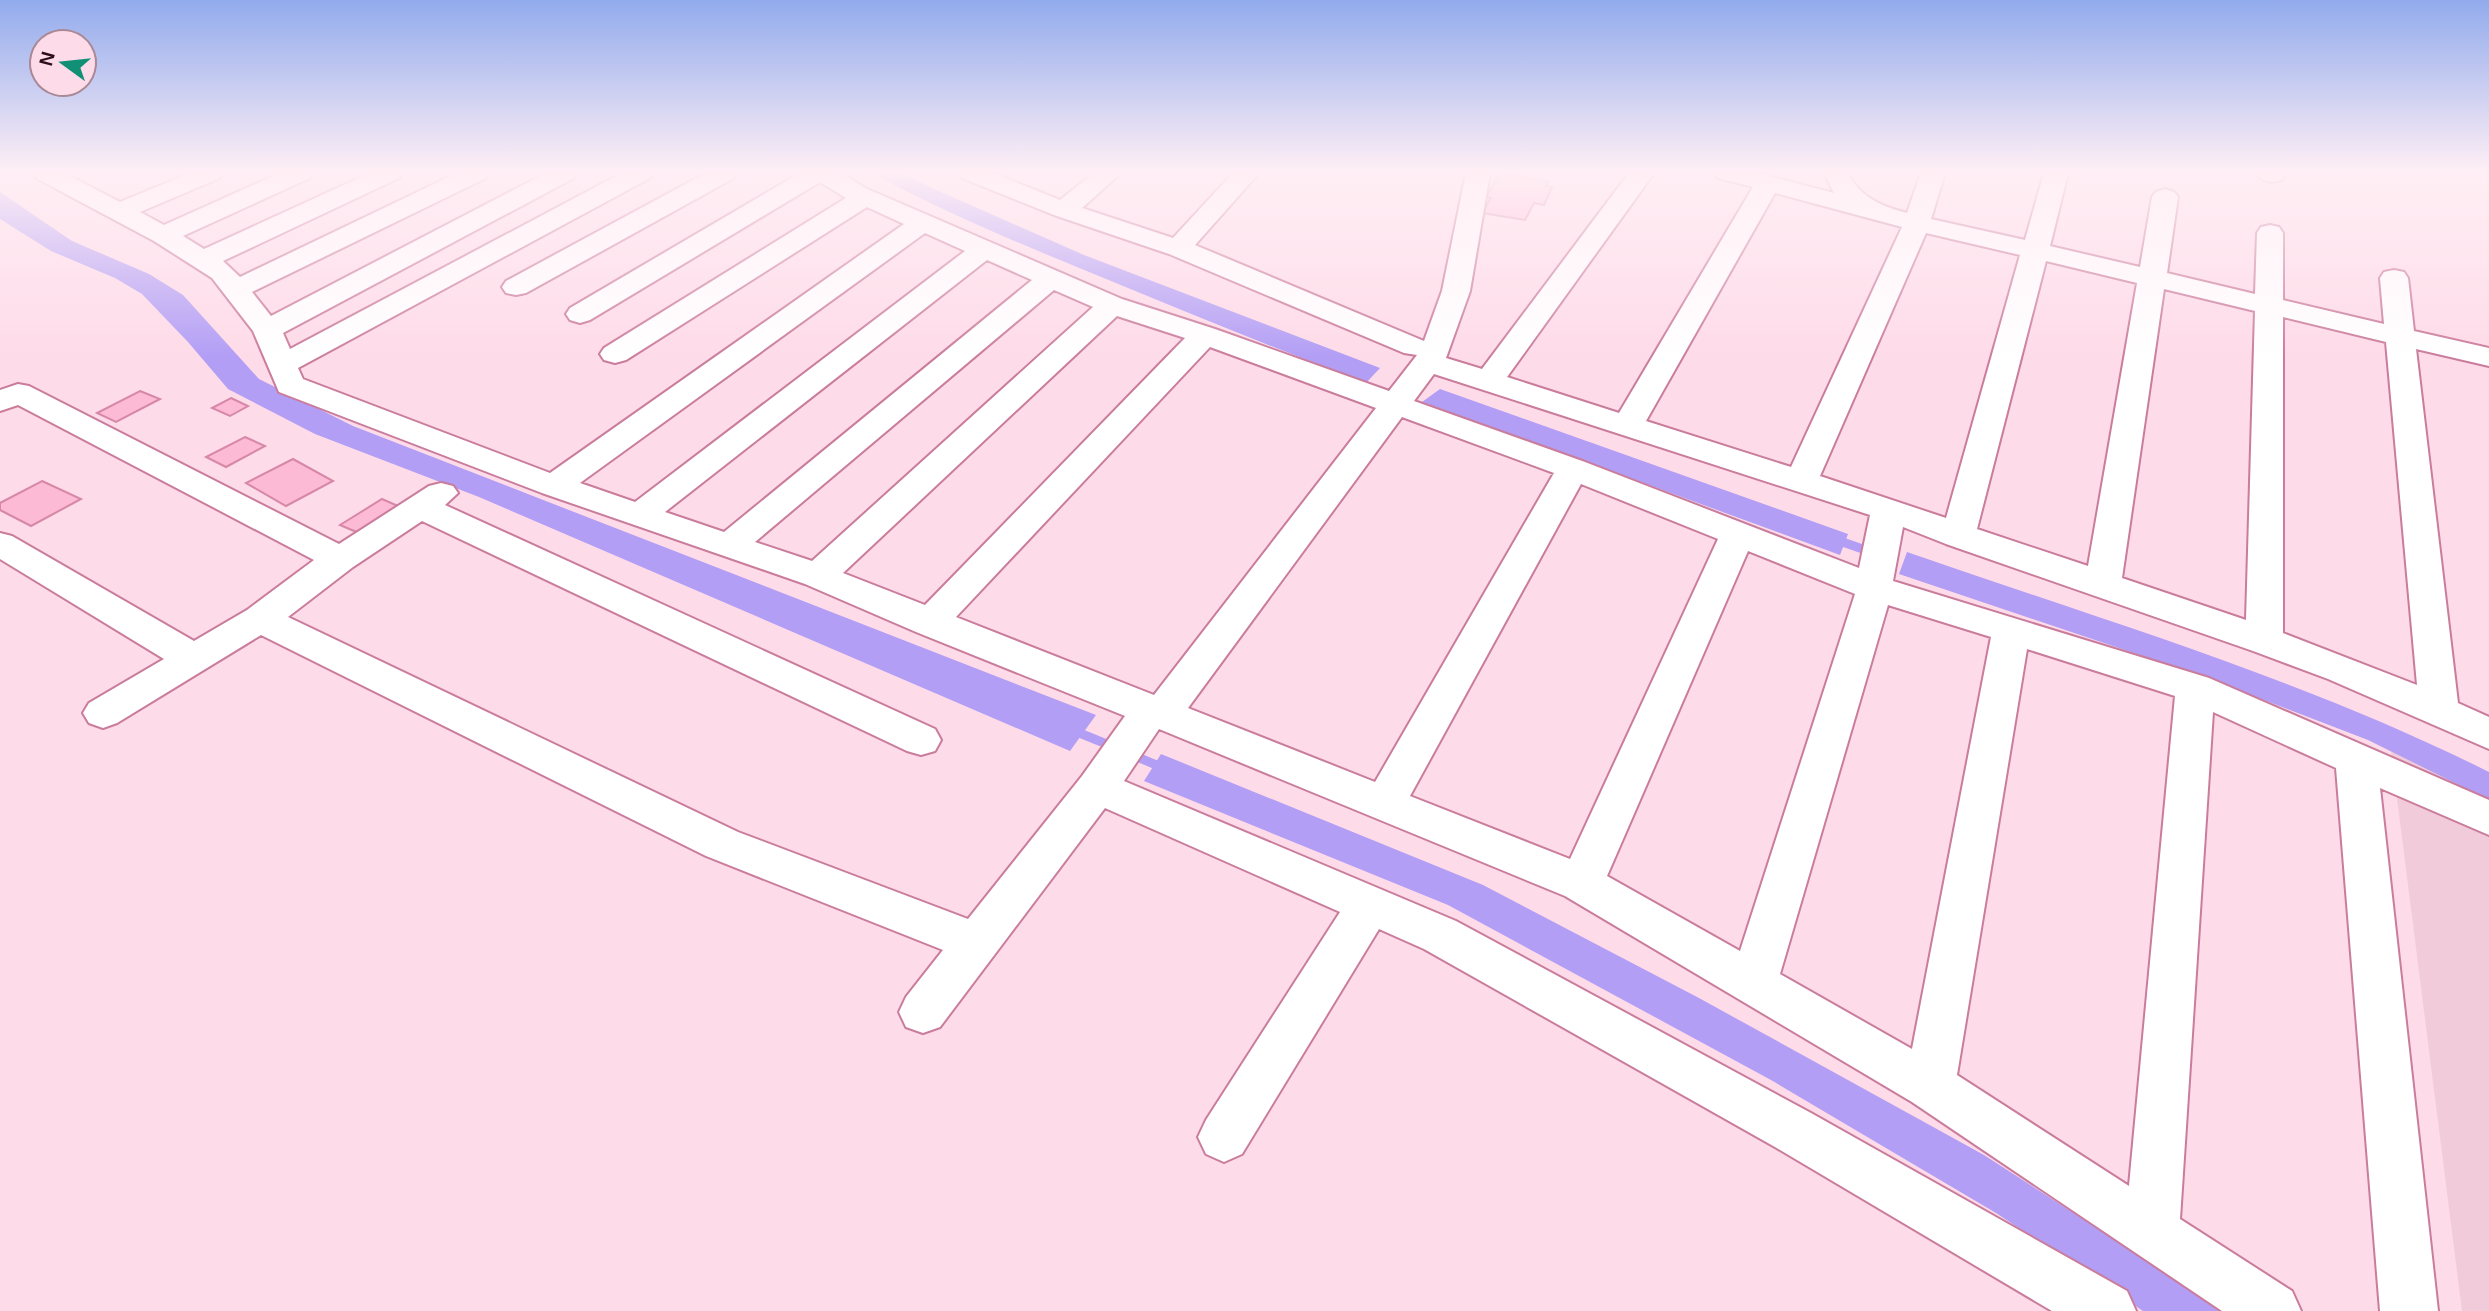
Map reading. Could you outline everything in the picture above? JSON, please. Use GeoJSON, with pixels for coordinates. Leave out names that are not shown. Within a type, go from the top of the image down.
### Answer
{"type":"FeatureCollection","features":[{"type":"Feature","properties":{"kind":"street"},"geometry":{"type":"LineString","coordinates":[[163,234],[222,272],[237,289],[275,347],[290,385],[554,486],[818,576],[1581,883],[1930,1086],[2272,1311]]}},
{"type":"Feature","properties":{"kind":"street"},"geometry":{"type":"LineString","coordinates":[[203,260],[258,234]]}},
{"type":"Feature","properties":{"kind":"street"},"geometry":{"type":"LineString","coordinates":[[237,289],[350,234]]}},
{"type":"Feature","properties":{"kind":"street"},"geometry":{"type":"LineString","coordinates":[[275,347],[463,234]]}},
{"type":"Feature","properties":{"kind":"street"},"geometry":{"type":"LineString","coordinates":[[275,347],[512,234]]}},
{"type":"Feature","properties":{"kind":"street"},"geometry":{"type":"LineString","coordinates":[[516,287],[613,234]]}},
{"type":"Feature","properties":{"kind":"street"},"geometry":{"type":"LineString","coordinates":[[580,314],[716,234]]}},
{"type":"Feature","properties":{"kind":"street"},"geometry":{"type":"LineString","coordinates":[[615,355],[806,234]]}},
{"type":"Feature","properties":{"kind":"street"},"geometry":{"type":"LineString","coordinates":[[554,486],[908,234]]}},
{"type":"Feature","properties":{"kind":"street"},"geometry":{"type":"LineString","coordinates":[[950,234],[1112,304],[1386,400],[1738,534],[1881,548],[1958,536],[2264,639],[2439,709],[2489,734]]}},
{"type":"Feature","properties":{"kind":"street"},"geometry":{"type":"LineString","coordinates":[[1136,234],[1178,248],[1421,355],[1489,381],[1801,481],[1881,548],[2011,631],[2194,688],[2489,818]]}},
{"type":"Feature","properties":{"kind":"street"},"geometry":{"type":"LineString","coordinates":[[1178,248],[1191,234]]}},
{"type":"Feature","properties":{"kind":"street"},"geometry":{"type":"LineString","coordinates":[[923,1012],[1103,778],[1149,710],[1421,355],[1446,234]]}},
{"type":"Feature","properties":{"kind":"street"},"geometry":{"type":"LineString","coordinates":[[1421,355],[1435,352],[1456,291],[1467,234]]}},
{"type":"Feature","properties":{"kind":"street"},"geometry":{"type":"LineString","coordinates":[[1489,381],[1597,234]]}},
{"type":"Feature","properties":{"kind":"street"},"geometry":{"type":"LineString","coordinates":[[1627,426],[1738,234]]}},
{"type":"Feature","properties":{"kind":"street"},"geometry":{"type":"LineString","coordinates":[[1801,481],[1912,234]]}},
{"type":"Feature","properties":{"kind":"street"},"geometry":{"type":"LineString","coordinates":[[1965,234],[2489,357]]}},
{"type":"Feature","properties":{"kind":"street"},"geometry":{"type":"LineString","coordinates":[[1958,536],[2039,234]]}},
{"type":"Feature","properties":{"kind":"street"},"geometry":{"type":"LineString","coordinates":[[2103,584],[2159,234]]}},
{"type":"Feature","properties":{"kind":"street"},"geometry":{"type":"LineString","coordinates":[[2264,639],[2270,234]]}},
{"type":"Feature","properties":{"kind":"street"},"geometry":{"type":"LineString","coordinates":[[640,515],[983,250]]}},
{"type":"Feature","properties":{"kind":"street"},"geometry":{"type":"LineString","coordinates":[[730,545],[1052,278]]}},
{"type":"Feature","properties":{"kind":"street"},"geometry":{"type":"LineString","coordinates":[[2394,278],[2439,709]]}},
{"type":"Feature","properties":{"kind":"street"},"geometry":{"type":"LineString","coordinates":[[818,576],[1112,304]]}},
{"type":"Feature","properties":{"kind":"street"},"geometry":{"type":"LineString","coordinates":[[929,622],[1205,335]]}},
{"type":"Feature","properties":{"kind":"street"},"geometry":{"type":"LineString","coordinates":[[0,402],[18,393],[340,559]]}},
{"type":"Feature","properties":{"kind":"street"},"geometry":{"type":"LineString","coordinates":[[1385,802],[1573,469]]}},
{"type":"Feature","properties":{"kind":"street"},"geometry":{"type":"LineString","coordinates":[[103,713],[260,620],[340,559],[433,498],[920,740]]}},
{"type":"Feature","properties":{"kind":"street"},"geometry":{"type":"LineString","coordinates":[[1581,883],[1738,534]]}},
{"type":"Feature","properties":{"kind":"street"},"geometry":{"type":"LineString","coordinates":[[0,544],[194,659]]}},
{"type":"Feature","properties":{"kind":"street"},"geometry":{"type":"LineString","coordinates":[[1753,984],[1881,548]]}},
{"type":"Feature","properties":{"kind":"street"},"geometry":{"type":"LineString","coordinates":[[260,620],[722,844],[977,943]]}},
{"type":"Feature","properties":{"kind":"street"},"geometry":{"type":"LineString","coordinates":[[1930,1086],[2011,631]]}},
{"type":"Feature","properties":{"kind":"street"},"geometry":{"type":"LineString","coordinates":[[2152,1230],[2194,688]]}},
{"type":"Feature","properties":{"kind":"street"},"geometry":{"type":"LineString","coordinates":[[2356,760],[2409,1311]]}},
{"type":"Feature","properties":{"kind":"street"},"geometry":{"type":"LineString","coordinates":[[1103,778],[1370,905],[1440,935],[1793,1130],[2106,1311]]}},
{"type":"Feature","properties":{"kind":"street"},"geometry":{"type":"LineString","coordinates":[[1224,1137],[1370,905]]}},
{"type":"Feature","properties":{"kind":"shaded area"},"geometry":{"type":"Polygon","coordinates":[[[24,234],[62,234],[149,274],[183,295],[259,379],[353,426],[1096,715],[1070,751],[479,497],[315,434],[228,389],[142,294],[115,278],[51,251],[24,234]]]}},
{"type":"Feature","properties":{"kind":"shaded area"},"geometry":{"type":"Polygon","coordinates":[[[999,234],[1037,234],[1084,255],[1380,368],[1366,383],[999,234]]]}},
{"type":"Feature","properties":{"kind":"shaded area"},"geometry":{"type":"Polygon","coordinates":[[[1440,389],[1848,534],[1840,555],[1422,402],[1440,389]]]}},
{"type":"Feature","properties":{"kind":"shaded area"},"geometry":{"type":"Polygon","coordinates":[[[1907,552],[2202,653],[2347,708],[2489,772],[2489,800],[2368,740],[2193,673],[1899,574],[1907,552]]]}},
{"type":"Feature","properties":{"kind":"shaded area"},"geometry":{"type":"Polygon","coordinates":[[[2391,751],[2489,800],[2489,1311],[2462,1311],[2391,751]]]}},
{"type":"Feature","properties":{"kind":"shaded area"},"geometry":{"type":"Polygon","coordinates":[[[1161,754],[1483,885],[1699,998],[1984,1155],[2225,1311],[2143,1311],[1996,1213],[1771,1080],[1448,905],[1144,781],[1161,754]]]}},
{"type":"Feature","properties":{"kind":"building"},"geometry":{"type":"Polygon","coordinates":[[[140,391],[160,399],[116,422],[97,413],[140,391]]]}},
{"type":"Feature","properties":{"kind":"building"},"geometry":{"type":"Polygon","coordinates":[[[231,398],[248,406],[230,416],[212,408],[231,398]]]}},
{"type":"Feature","properties":{"kind":"building"},"geometry":{"type":"Polygon","coordinates":[[[245,437],[265,446],[226,467],[206,457],[245,437]]]}},
{"type":"Feature","properties":{"kind":"building"},"geometry":{"type":"Polygon","coordinates":[[[293,459],[333,481],[286,506],[246,483],[293,459]]]}},
{"type":"Feature","properties":{"kind":"building"},"geometry":{"type":"Polygon","coordinates":[[[42,481],[81,499],[31,526],[0,510],[0,503],[42,481]]]}},
{"type":"Feature","properties":{"kind":"building"},"geometry":{"type":"Polygon","coordinates":[[[382,499],[407,510],[366,536],[340,525],[382,499]]]}},
{"type":"Feature","properties":{"kind":"waterway"},"geometry":{"type":"LineString","coordinates":[[1834,539],[1874,553]]}},
{"type":"Feature","properties":{"kind":"waterway"},"geometry":{"type":"LineString","coordinates":[[1072,730],[1114,747]]}},
{"type":"Feature","properties":{"kind":"waterway"},"geometry":{"type":"LineString","coordinates":[[1130,754],[1166,769]]}}]}
